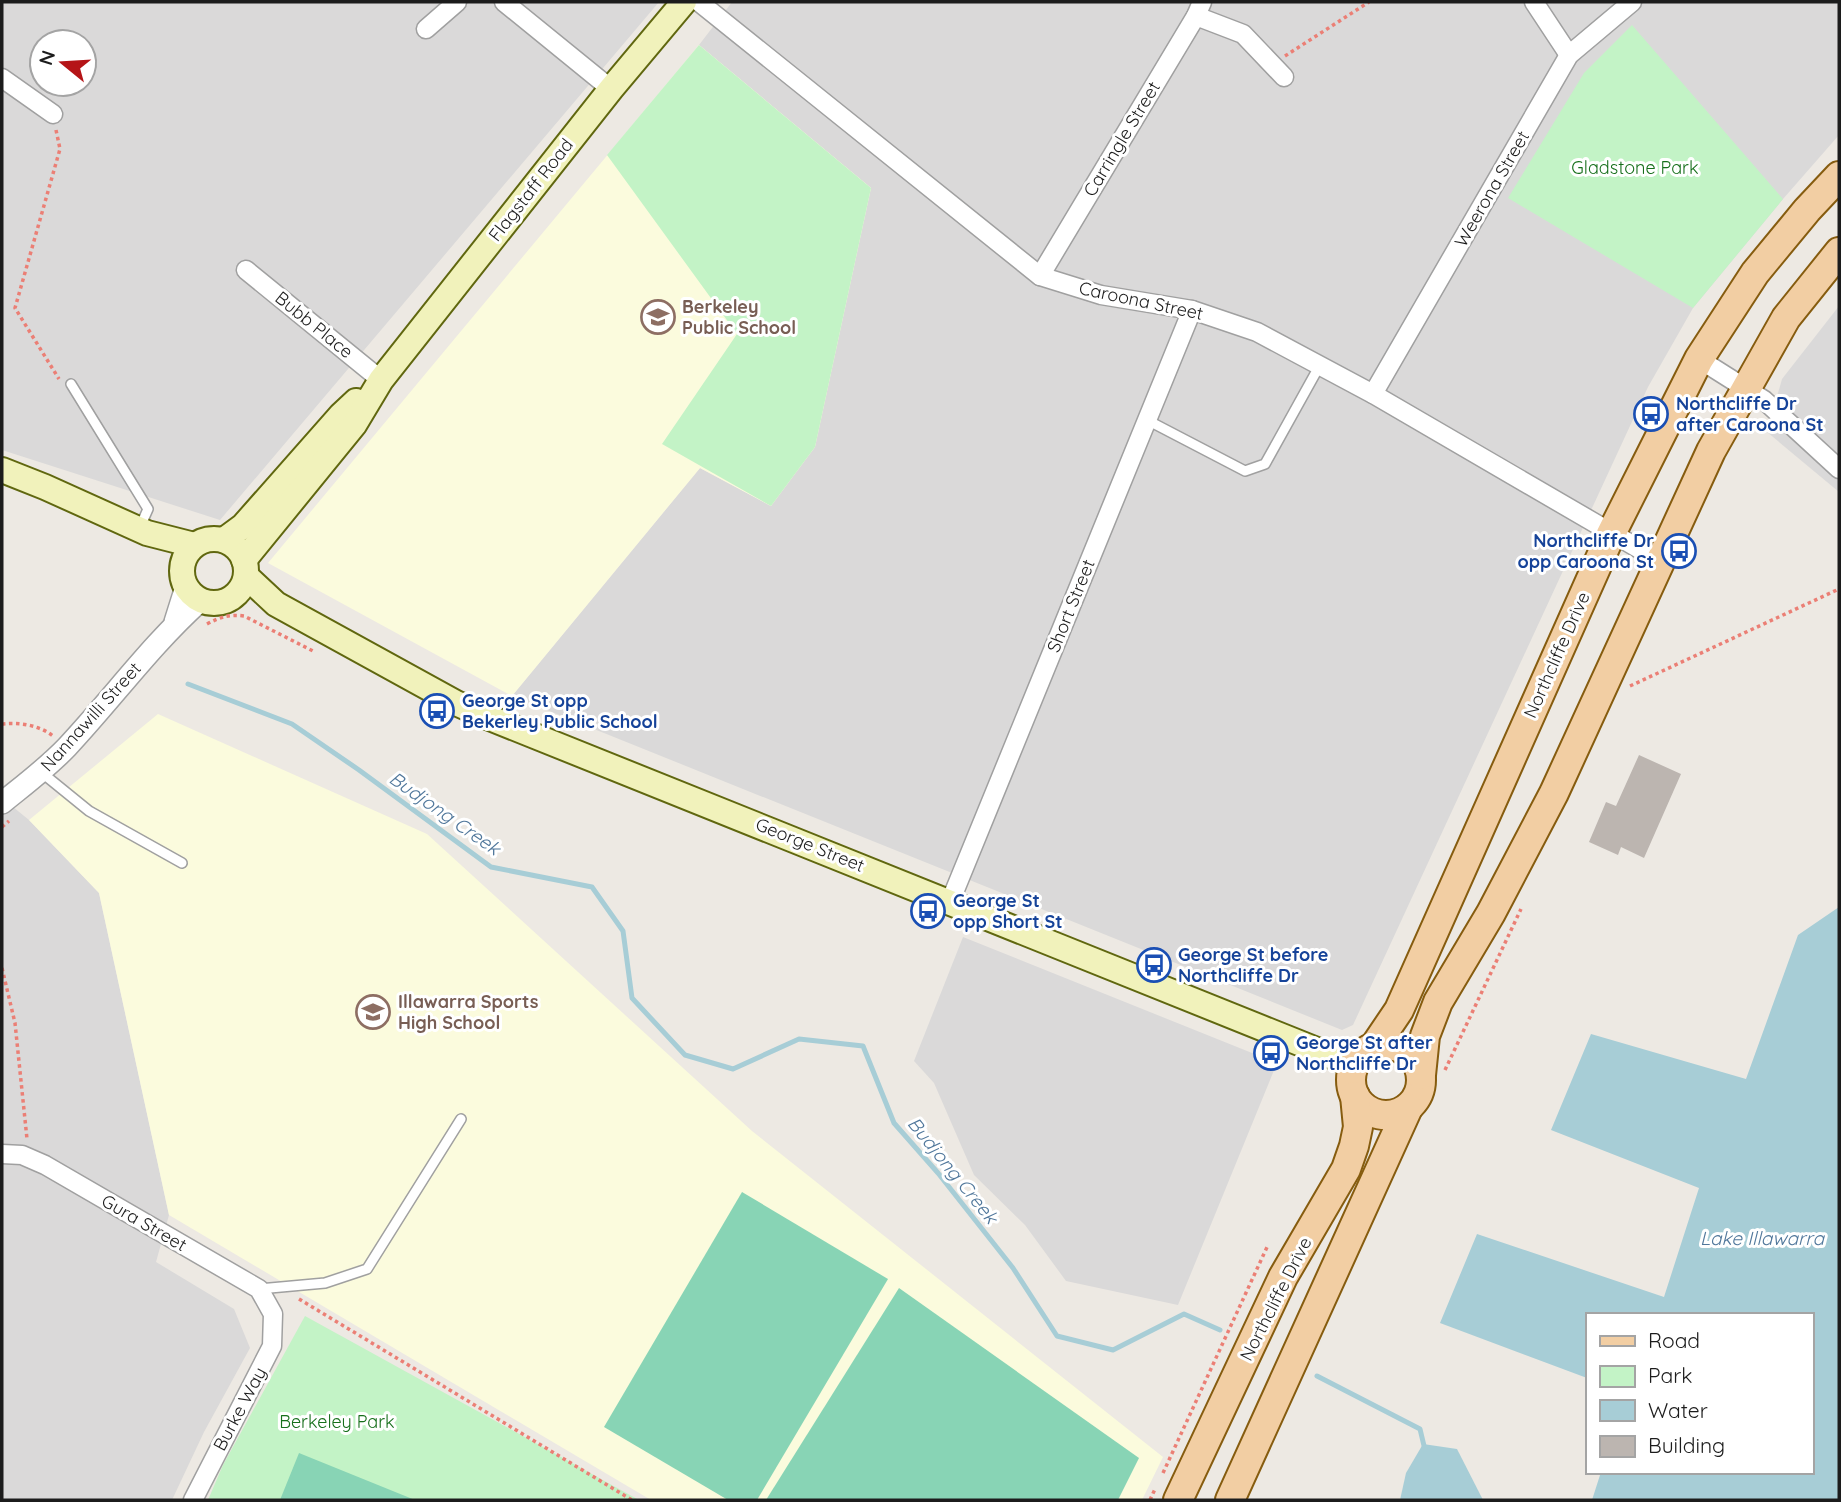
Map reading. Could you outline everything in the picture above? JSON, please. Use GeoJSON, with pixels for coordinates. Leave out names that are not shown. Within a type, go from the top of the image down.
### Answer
{"type":"FeatureCollection","features":[{"type":"Feature","properties":{"kind":"main road","name":"Flagstaff Road"},"geometry":{"type":"LineString","coordinates":[[241,578],[354,425],[381,380],[611,89],[684,2]]}},
{"type":"Feature","properties":{"kind":"main road","name":"Northcliffe Drive"},"geometry":{"type":"LineString","coordinates":[[1364,1056],[1399,1010],[1611,534],[1699,359],[1729,309],[1755,273],[1807,210],[1839,177]]}},
{"type":"Feature","properties":{"kind":"main road"},"geometry":{"type":"LineString","coordinates":[[1230,1500],[1408,1108],[1432,1076],[1425,1036],[1433,1013],[1491,913],[1554,793],[1711,451],[1786,318],[1839,251]]}},
{"type":"Feature","properties":{"kind":"main road","name":"Flagstaff Road"},"geometry":{"type":"LineString","coordinates":[[224,540],[243,526],[341,415],[381,380]]}},
{"type":"Feature","properties":{"kind":"main road"},"geometry":{"type":"LineString","coordinates":[[2,470],[46,487],[189,553]]}},
{"type":"Feature","properties":{"kind":"main road"},"geometry":{"type":"LineString","coordinates":[[204,540],[224,540],[237,547],[241,578],[217,604],[193,594],[182,579],[189,553],[204,540]]}},
{"type":"Feature","properties":{"kind":"main road","name":"George Street"},"geometry":{"type":"LineString","coordinates":[[241,578],[276,604],[475,712],[950,902],[1364,1056]]}},
{"type":"Feature","properties":{"kind":"main road"},"geometry":{"type":"LineString","coordinates":[[1408,1108],[1388,1115],[1378,1114],[1360,1104],[1355,1096],[1351,1075],[1364,1056],[1384,1045],[1405,1050],[1432,1076]]}},
{"type":"Feature","properties":{"kind":"main road","name":"Northcliffe Drive"},"geometry":{"type":"LineString","coordinates":[[1167,1494],[1283,1277],[1346,1169],[1357,1127],[1355,1096]]}},
{"type":"Feature","properties":{"kind":"street"},"geometry":{"type":"LineString","coordinates":[[426,29],[457,2]]}},
{"type":"Feature","properties":{"kind":"street"},"geometry":{"type":"LineString","coordinates":[[504,2],[611,89]]}},
{"type":"Feature","properties":{"kind":"street","name":"Caroona Street"},"geometry":{"type":"LineString","coordinates":[[699,2],[1040,276],[1101,295],[1192,310],[1257,332],[1373,394],[1661,561]]}},
{"type":"Feature","properties":{"kind":"street"},"geometry":{"type":"LineString","coordinates":[[1534,2],[1569,55]]}},
{"type":"Feature","properties":{"kind":"street","name":"Weerona Street"},"geometry":{"type":"LineString","coordinates":[[1373,394],[1569,55],[1632,2]]}},
{"type":"Feature","properties":{"kind":"street"},"geometry":{"type":"LineString","coordinates":[[1199,9],[1243,34],[1278,71]]}},
{"type":"Feature","properties":{"kind":"street","name":"Carringle Street"},"geometry":{"type":"LineString","coordinates":[[1040,276],[1199,9]]}},
{"type":"Feature","properties":{"kind":"street"},"geometry":{"type":"LineString","coordinates":[[2,78],[53,114]]}},
{"type":"Feature","properties":{"kind":"street","name":"Bubb Place"},"geometry":{"type":"LineString","coordinates":[[246,270],[381,380]]}},
{"type":"Feature","properties":{"kind":"street","name":"Short Street"},"geometry":{"type":"LineString","coordinates":[[950,902],[1192,310]]}},
{"type":"Feature","properties":{"kind":"street"},"geometry":{"type":"LineString","coordinates":[[1699,359],[1764,400],[1839,469]]}},
{"type":"Feature","properties":{"kind":"street","name":"Nannawilli Street"},"geometry":{"type":"LineString","coordinates":[[7,811],[174,624],[193,594]]}},
{"type":"Feature","properties":{"kind":"street","name":"Gura Street"},"geometry":{"type":"LineString","coordinates":[[2,1154],[22,1155],[45,1166],[259,1289]]}},
{"type":"Feature","properties":{"kind":"street","name":"Burke Way"},"geometry":{"type":"LineString","coordinates":[[193,1500],[272,1346],[273,1314],[259,1289]]}},
{"type":"Feature","properties":{"kind":"lane"},"geometry":{"type":"LineString","coordinates":[[1147,420],[1245,471],[1265,464],[1320,365]]}},
{"type":"Feature","properties":{"kind":"lane"},"geometry":{"type":"LineString","coordinates":[[71,384],[148,509],[143,531]]}},
{"type":"Feature","properties":{"kind":"lane"},"geometry":{"type":"LineString","coordinates":[[41,772],[89,811],[182,863]]}},
{"type":"Feature","properties":{"kind":"lane"},"geometry":{"type":"LineString","coordinates":[[259,1289],[325,1283],[367,1269],[461,1119]]}},
{"type":"Feature","properties":{"kind":"path"},"geometry":{"type":"LineString","coordinates":[[1278,71],[1369,2]]}},
{"type":"Feature","properties":{"kind":"path"},"geometry":{"type":"LineString","coordinates":[[53,114],[60,149],[15,307],[59,379],[71,384]]}},
{"type":"Feature","properties":{"kind":"path"},"geometry":{"type":"LineString","coordinates":[[1623,693],[1631,685],[1839,589]]}},
{"type":"Feature","properties":{"kind":"path"},"geometry":{"type":"LineString","coordinates":[[202,627],[220,617],[244,616],[317,653]]}},
{"type":"Feature","properties":{"kind":"path"},"geometry":{"type":"LineString","coordinates":[[2,724],[44,728],[67,746]]}},
{"type":"Feature","properties":{"kind":"path"},"geometry":{"type":"LineString","coordinates":[[2,827],[7,811]]}},
{"type":"Feature","properties":{"kind":"path"},"geometry":{"type":"LineString","coordinates":[[1432,1076],[1526,900]]}},
{"type":"Feature","properties":{"kind":"path"},"geometry":{"type":"LineString","coordinates":[[2,968],[15,1023],[26,1138],[35,1145]]}},
{"type":"Feature","properties":{"kind":"path"},"geometry":{"type":"LineString","coordinates":[[1162,1476],[1268,1245]]}},
{"type":"Feature","properties":{"kind":"path"},"geometry":{"type":"LineString","coordinates":[[278,1287],[632,1500]]}},
{"type":"Feature","properties":{"kind":"path"},"geometry":{"type":"LineString","coordinates":[[1150,1500],[1167,1494]]}},
{"type":"Feature","properties":{"kind":"shaded area"},"geometry":{"type":"Polygon","coordinates":[[[2,2],[659,2],[220,520],[2,450],[2,2]]]}},
{"type":"Feature","properties":{"kind":"shaded area"},"geometry":{"type":"Polygon","coordinates":[[[732,2],[1839,2],[1839,135],[1693,308],[1648,387],[1353,1025],[1342,1030],[512,696],[700,468],[771,506],[871,188],[699,45],[732,2]]]}},
{"type":"Feature","properties":{"kind":"shaded area","name":"Berkeley Public School"},"geometry":{"type":"Polygon","coordinates":[[[699,45],[871,188],[815,447],[771,506],[700,468],[512,696],[268,563],[699,45]]]}},
{"type":"Feature","properties":{"kind":"shaded area"},"geometry":{"type":"Polygon","coordinates":[[[1839,306],[1839,492],[1767,432],[1782,379],[1839,306]]]}},
{"type":"Feature","properties":{"kind":"shaded area","name":"Illawarra Sports High School"},"geometry":{"type":"Polygon","coordinates":[[[158,714],[427,834],[752,1131],[1163,1457],[1142,1500],[651,1500],[169,1215],[99,893],[29,820],[158,714]]]}},
{"type":"Feature","properties":{"kind":"shaded area"},"geometry":{"type":"Polygon","coordinates":[[[2,798],[29,820],[99,893],[169,1215],[156,1262],[234,1309],[250,1348],[204,1432],[172,1500],[2,1500],[2,798]]]}},
{"type":"Feature","properties":{"kind":"shaded area"},"geometry":{"type":"Polygon","coordinates":[[[963,937],[1277,1063],[1178,1305],[1066,1281],[1025,1225],[974,1175],[934,1083],[914,1061],[963,937]]]}},
{"type":"Feature","properties":{"kind":"green space","name":"Gladstone Park"},"geometry":{"type":"Polygon","coordinates":[[[1632,25],[1783,199],[1693,308],[1508,198],[1584,73],[1632,25]]]}},
{"type":"Feature","properties":{"kind":"green space"},"geometry":{"type":"Polygon","coordinates":[[[699,45],[871,188],[815,447],[771,506],[662,444],[737,334],[607,155],[699,45]]]}},
{"type":"Feature","properties":{"kind":"green space"},"geometry":{"type":"Polygon","coordinates":[[[742,1192],[888,1279],[757,1500],[728,1500],[604,1427],[742,1192]]]}},
{"type":"Feature","properties":{"kind":"green space"},"geometry":{"type":"Polygon","coordinates":[[[899,1288],[1139,1458],[1118,1500],[766,1500],[899,1288]]]}},
{"type":"Feature","properties":{"kind":"green space","name":"Berkeley Park"},"geometry":{"type":"Polygon","coordinates":[[[305,1316],[639,1500],[208,1500],[223,1465],[305,1316]]]}},
{"type":"Feature","properties":{"kind":"green space"},"geometry":{"type":"Polygon","coordinates":[[[299,1453],[415,1500],[280,1500],[299,1453]]]}},
{"type":"Feature","properties":{"kind":"water","name":"Lake Illawarra"},"geometry":{"type":"Polygon","coordinates":[[[1839,907],[1839,1500],[1592,1500],[1600,1474],[1813,1474],[1813,1313],[1586,1313],[1586,1378],[1440,1323],[1477,1234],[1664,1297],[1699,1188],[1551,1130],[1591,1034],[1746,1079],[1798,935],[1839,907]]]}},
{"type":"Feature","properties":{"kind":"water"},"geometry":{"type":"Polygon","coordinates":[[[1423,1444],[1457,1449],[1483,1500],[1400,1500],[1406,1473],[1423,1444]]]}},
{"type":"Feature","properties":{"kind":"building"},"geometry":{"type":"Polygon","coordinates":[[[1639,755],[1681,774],[1644,858],[1621,847],[1618,855],[1589,842],[1606,802],[1616,806],[1639,755]]]}},
{"type":"Feature","properties":{"kind":"waterway","name":"Budjong Creek"},"geometry":{"type":"LineString","coordinates":[[188,684],[292,724],[491,867],[592,887],[623,931],[632,998],[685,1055],[733,1069],[799,1039],[863,1046],[894,1123],[938,1173],[1013,1268],[1057,1336],[1113,1350],[1184,1314],[1220,1330]]}},
{"type":"Feature","properties":{"kind":"waterway","name":"Budjong Creek"},"geometry":{"type":"LineString","coordinates":[[1317,1376],[1420,1429],[1425,1450]]}},
{"type":"Feature","properties":{"kind":"place","name":"Berkeley Public School"},"geometry":{"type":"Point","coordinates":[658,317]}},
{"type":"Feature","properties":{"kind":"place","name":"Northcliffe Dr after Caroona St"},"geometry":{"type":"Point","coordinates":[1651,414]}},
{"type":"Feature","properties":{"kind":"place","name":"Northcliffe Dr opp Caroona St"},"geometry":{"type":"Point","coordinates":[1679,551]}},
{"type":"Feature","properties":{"kind":"place","name":"George St opp Bekerley Public School"},"geometry":{"type":"Point","coordinates":[437,711]}},
{"type":"Feature","properties":{"kind":"place","name":"George St opp Short St"},"geometry":{"type":"Point","coordinates":[928,911]}},
{"type":"Feature","properties":{"kind":"place","name":"George St before Northcliffe Dr"},"geometry":{"type":"Point","coordinates":[1154,965]}},
{"type":"Feature","properties":{"kind":"place","name":"Illawarra Sports High School"},"geometry":{"type":"Point","coordinates":[373,1012]}},
{"type":"Feature","properties":{"kind":"place","name":"George St after Northcliffe Dr"},"geometry":{"type":"Point","coordinates":[1271,1053]}}]}
